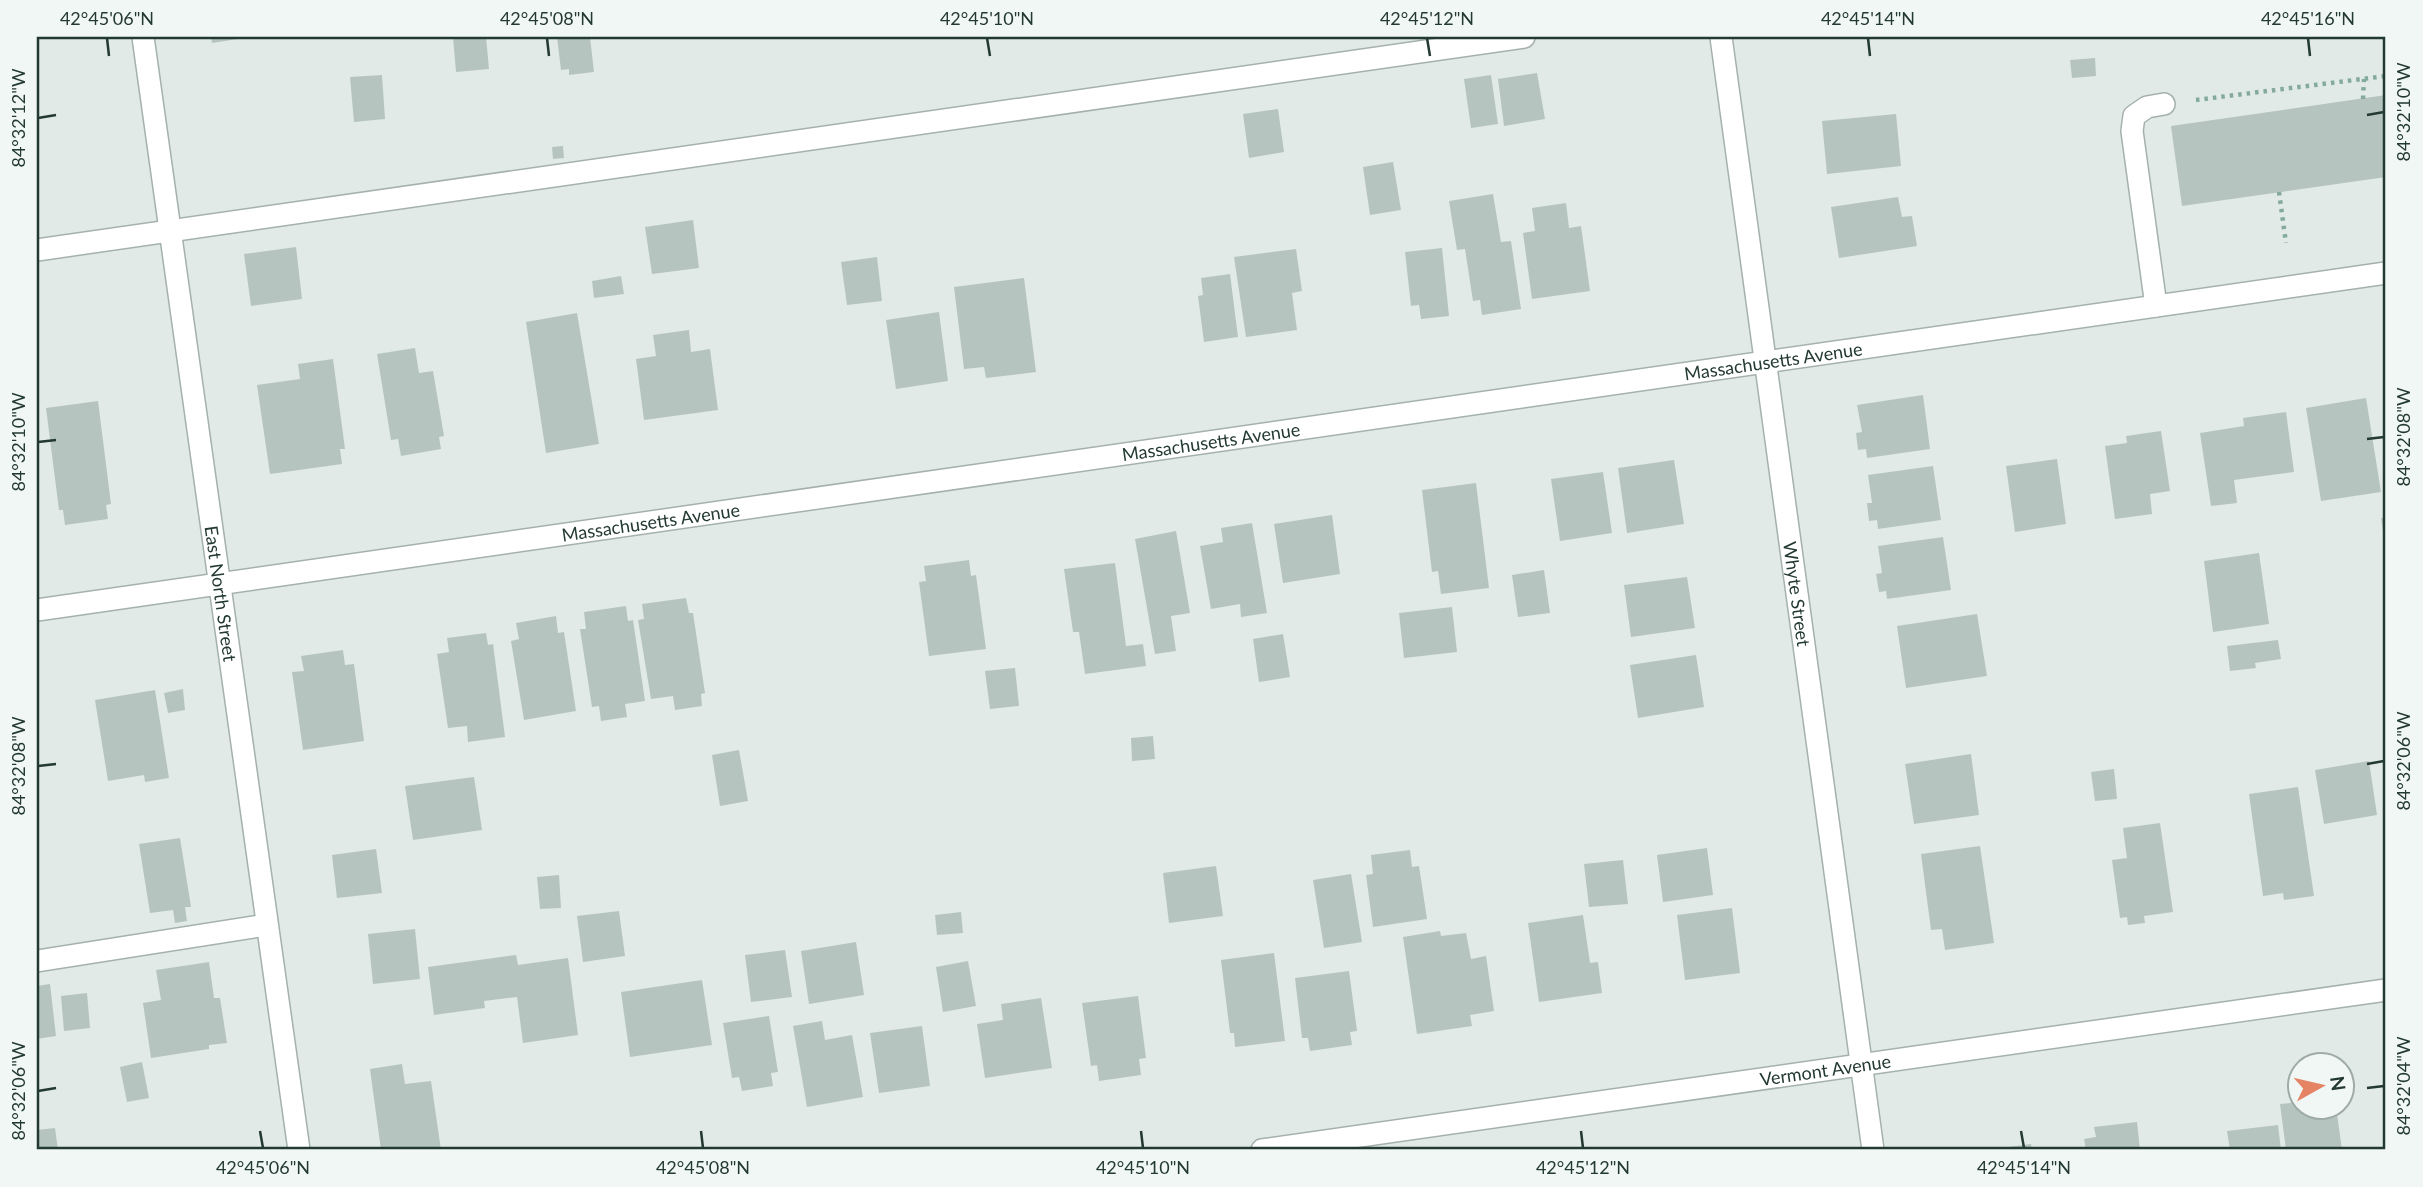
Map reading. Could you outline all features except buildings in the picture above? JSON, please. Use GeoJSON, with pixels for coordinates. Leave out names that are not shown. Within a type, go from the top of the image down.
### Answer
{"type":"FeatureCollection","features":[{"type":"Feature","properties":{"kind":"street","name":"East North Street"},"geometry":{"type":"LineString","coordinates":[[143,37],[299,1150]]}},
{"type":"Feature","properties":{"kind":"street"},"geometry":{"type":"LineString","coordinates":[[37,250],[1524,37]]}},
{"type":"Feature","properties":{"kind":"street","name":"Whyte Street"},"geometry":{"type":"LineString","coordinates":[[1721,37],[1873,1150]]}},
{"type":"Feature","properties":{"kind":"street"},"geometry":{"type":"LineString","coordinates":[[2157,306],[2132,131],[2134,116],[2147,107],[2164,104]]}},
{"type":"Feature","properties":{"kind":"street","name":"Massachusetts Avenue"},"geometry":{"type":"LineString","coordinates":[[37,610],[2386,273]]}},
{"type":"Feature","properties":{"kind":"street"},"geometry":{"type":"LineString","coordinates":[[37,961],[267,925]]}},
{"type":"Feature","properties":{"kind":"street","name":"Vermont Avenue"},"geometry":{"type":"LineString","coordinates":[[1262,1150],[2386,990]]}},
{"type":"Feature","properties":{"kind":"path"},"geometry":{"type":"LineString","coordinates":[[2164,104],[2386,76]]}},
{"type":"Feature","properties":{"kind":"path"},"geometry":{"type":"LineString","coordinates":[[2363,99],[2364,79]]}},
{"type":"Feature","properties":{"kind":"path"},"geometry":{"type":"LineString","coordinates":[[2279,192],[2286,243]]}}]}
